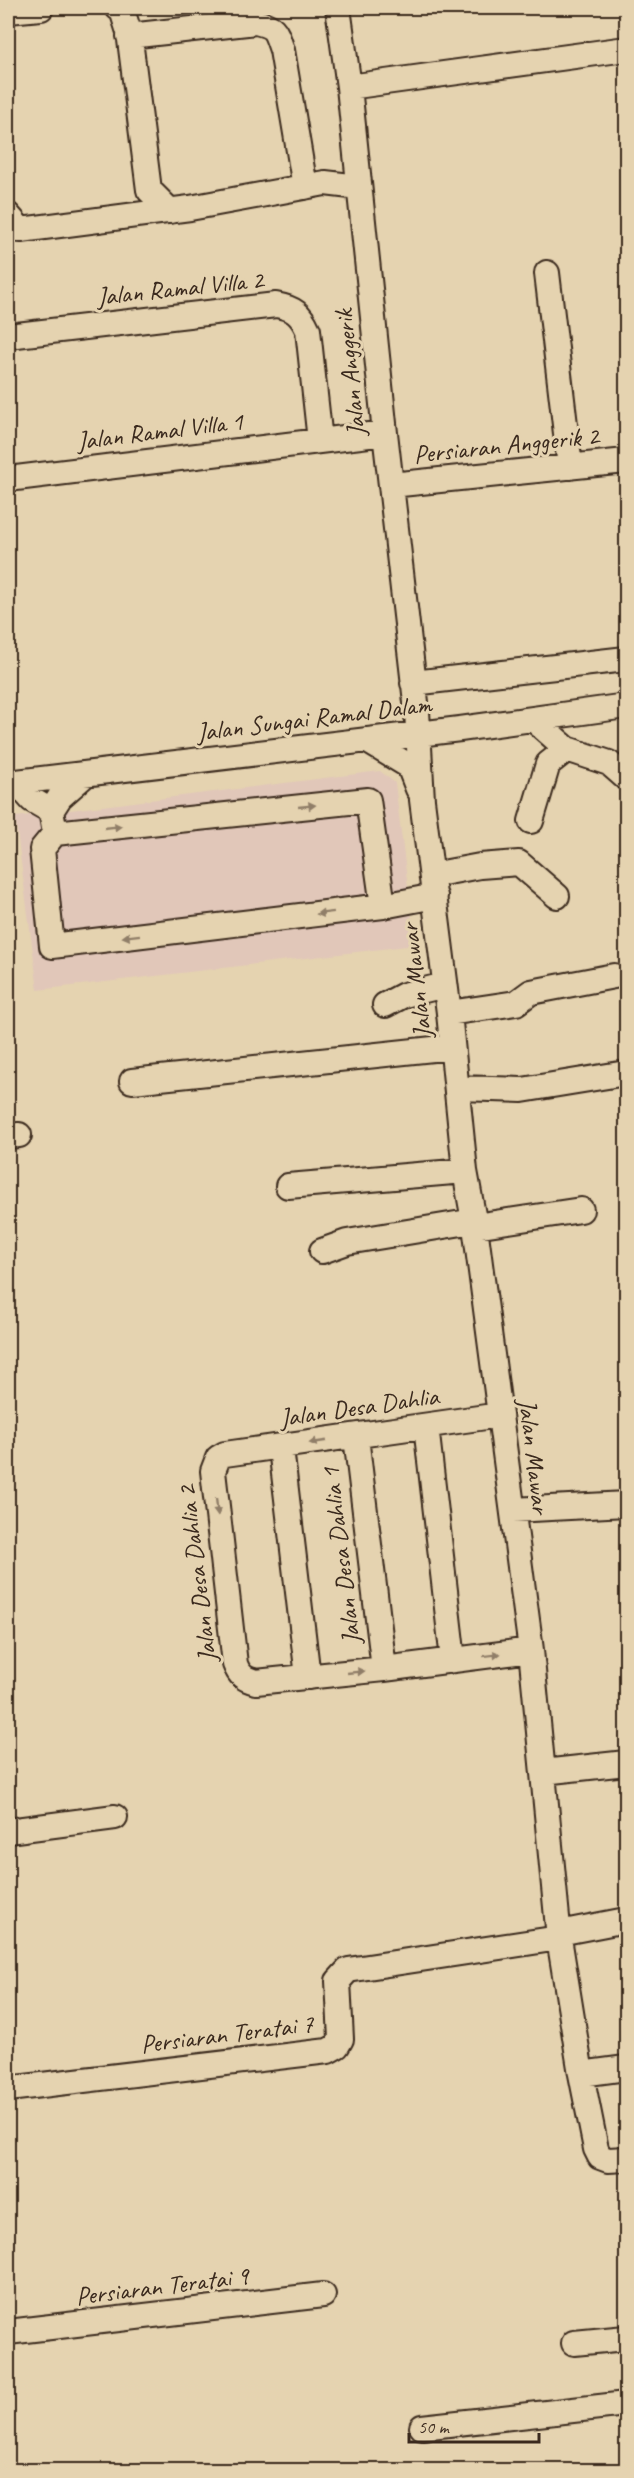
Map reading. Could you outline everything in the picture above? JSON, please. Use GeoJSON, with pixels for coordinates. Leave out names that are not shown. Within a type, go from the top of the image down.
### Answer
{"type":"FeatureCollection","features":[{"type":"Feature","properties":{"kind":"street"},"geometry":{"type":"LineString","coordinates":[[8,11],[41,8]]}},
{"type":"Feature","properties":{"kind":"street"},"geometry":{"type":"LineString","coordinates":[[118,8],[122,10],[129,36],[149,190],[170,211]]}},
{"type":"Feature","properties":{"kind":"street","name":"Jalan Anggerik"},"geometry":{"type":"LineString","coordinates":[[338,8],[349,87],[418,734]]}},
{"type":"Feature","properties":{"kind":"street"},"geometry":{"type":"LineString","coordinates":[[129,36],[256,21],[275,29],[282,50],[305,187]]}},
{"type":"Feature","properties":{"kind":"street"},"geometry":{"type":"LineString","coordinates":[[349,87],[627,49]]}},
{"type":"Feature","properties":{"kind":"street"},"geometry":{"type":"LineString","coordinates":[[8,215],[21,230],[170,211],[325,183],[360,187]]}},
{"type":"Feature","properties":{"kind":"street"},"geometry":{"type":"LineString","coordinates":[[547,273],[570,467]]}},
{"type":"Feature","properties":{"kind":"street","name":"Jalan Ramal Villa 2"},"geometry":{"type":"LineString","coordinates":[[8,336],[276,305],[289,307],[302,316],[308,330],[320,441]]}},
{"type":"Feature","properties":{"kind":"street","name":"Jalan Ramal Villa 1"},"geometry":{"type":"LineString","coordinates":[[8,478],[385,433]]}},
{"type":"Feature","properties":{"kind":"street","name":"Persiaran Anggerik 2"},"geometry":{"type":"LineString","coordinates":[[391,485],[627,461]]}},
{"type":"Feature","properties":{"kind":"street"},"geometry":{"type":"LineString","coordinates":[[413,683],[627,659]]}},
{"type":"Feature","properties":{"kind":"street","name":"Jalan Sungai Ramal Dalam"},"geometry":{"type":"LineString","coordinates":[[12,783],[460,729],[627,706]]}},
{"type":"Feature","properties":{"kind":"street"},"geometry":{"type":"LineString","coordinates":[[533,718],[567,749],[609,763],[627,778]]}},
{"type":"Feature","properties":{"kind":"street"},"geometry":{"type":"LineString","coordinates":[[422,800],[430,762],[441,747],[460,729]]}},
{"type":"Feature","properties":{"kind":"street","name":"Jalan Mawar"},"geometry":{"type":"LineString","coordinates":[[418,734],[422,800],[449,1013],[465,1171],[474,1223],[531,1650],[559,1936],[581,2074],[596,2149],[600,2157],[608,2160],[627,2159]]}},
{"type":"Feature","properties":{"kind":"street"},"geometry":{"type":"LineString","coordinates":[[366,740],[409,766],[422,800]]}},
{"type":"Feature","properties":{"kind":"street"},"geometry":{"type":"LineString","coordinates":[[531,821],[548,764],[567,749]]}},
{"type":"Feature","properties":{"kind":"street"},"geometry":{"type":"LineString","coordinates":[[86,774],[60,796],[42,849],[52,946],[383,906],[480,866],[519,863],[557,896]]}},
{"type":"Feature","properties":{"kind":"street"},"geometry":{"type":"LineString","coordinates":[[12,783],[53,822]]}},
{"type":"Feature","properties":{"kind":"street"},"geometry":{"type":"LineString","coordinates":[[53,822],[368,800],[383,906]]}},
{"type":"Feature","properties":{"kind":"street"},"geometry":{"type":"LineString","coordinates":[[449,1013],[516,1003],[531,992],[614,976]]}},
{"type":"Feature","properties":{"kind":"street"},"geometry":{"type":"LineString","coordinates":[[385,1005],[404,994],[445,986]]}},
{"type":"Feature","properties":{"kind":"street"},"geometry":{"type":"LineString","coordinates":[[132,1081],[452,1047]]}},
{"type":"Feature","properties":{"kind":"street"},"geometry":{"type":"LineString","coordinates":[[457,1088],[522,1090],[627,1073]]}},
{"type":"Feature","properties":{"kind":"street"},"geometry":{"type":"LineString","coordinates":[[288,1186],[465,1171]]}},
{"type":"Feature","properties":{"kind":"street"},"geometry":{"type":"LineString","coordinates":[[322,1251],[346,1242],[581,1210]]}},
{"type":"Feature","properties":{"kind":"street","name":"Jalan Desa Dahlia"},"geometry":{"type":"LineString","coordinates":[[225,1455],[500,1414]]}},
{"type":"Feature","properties":{"kind":"street"},"geometry":{"type":"LineString","coordinates":[[426,1426],[453,1660]]}},
{"type":"Feature","properties":{"kind":"street","name":"Jalan Desa Dahlia 1"},"geometry":{"type":"LineString","coordinates":[[356,1437],[384,1669]]}},
{"type":"Feature","properties":{"kind":"street"},"geometry":{"type":"LineString","coordinates":[[281,1448],[308,1677],[531,1650]]}},
{"type":"Feature","properties":{"kind":"street","name":"Jalan Desa Dahlia 2"},"geometry":{"type":"LineString","coordinates":[[225,1455],[215,1463],[213,1472],[235,1664],[238,1673],[245,1679],[256,1682],[308,1677]]}},
{"type":"Feature","properties":{"kind":"street"},"geometry":{"type":"LineString","coordinates":[[513,1510],[627,1504]]}},
{"type":"Feature","properties":{"kind":"street"},"geometry":{"type":"LineString","coordinates":[[543,1772],[627,1763]]}},
{"type":"Feature","properties":{"kind":"street"},"geometry":{"type":"LineString","coordinates":[[8,1832],[115,1817]]}},
{"type":"Feature","properties":{"kind":"street"},"geometry":{"type":"LineString","coordinates":[[559,1936],[627,1920]]}},
{"type":"Feature","properties":{"kind":"street","name":"Persiaran Teratai 7"},"geometry":{"type":"LineString","coordinates":[[8,2089],[327,2050],[337,2046],[341,2039],[338,1981],[348,1970],[559,1936]]}},
{"type":"Feature","properties":{"kind":"street"},"geometry":{"type":"LineString","coordinates":[[581,2074],[627,2068]]}},
{"type":"Feature","properties":{"kind":"street","name":"Persiaran Teratai 9"},"geometry":{"type":"LineString","coordinates":[[8,2332],[323,2295]]}},
{"type":"Feature","properties":{"kind":"street"},"geometry":{"type":"LineString","coordinates":[[574,2343],[627,2338]]}},
{"type":"Feature","properties":{"kind":"street"},"geometry":{"type":"LineString","coordinates":[[422,2427],[627,2404]]}},
{"type":"Feature","properties":{"kind":"shaded area"},"geometry":{"type":"Polygon","coordinates":[[[380,771],[395,783],[415,945],[38,990],[15,817],[380,771]]]}}]}
